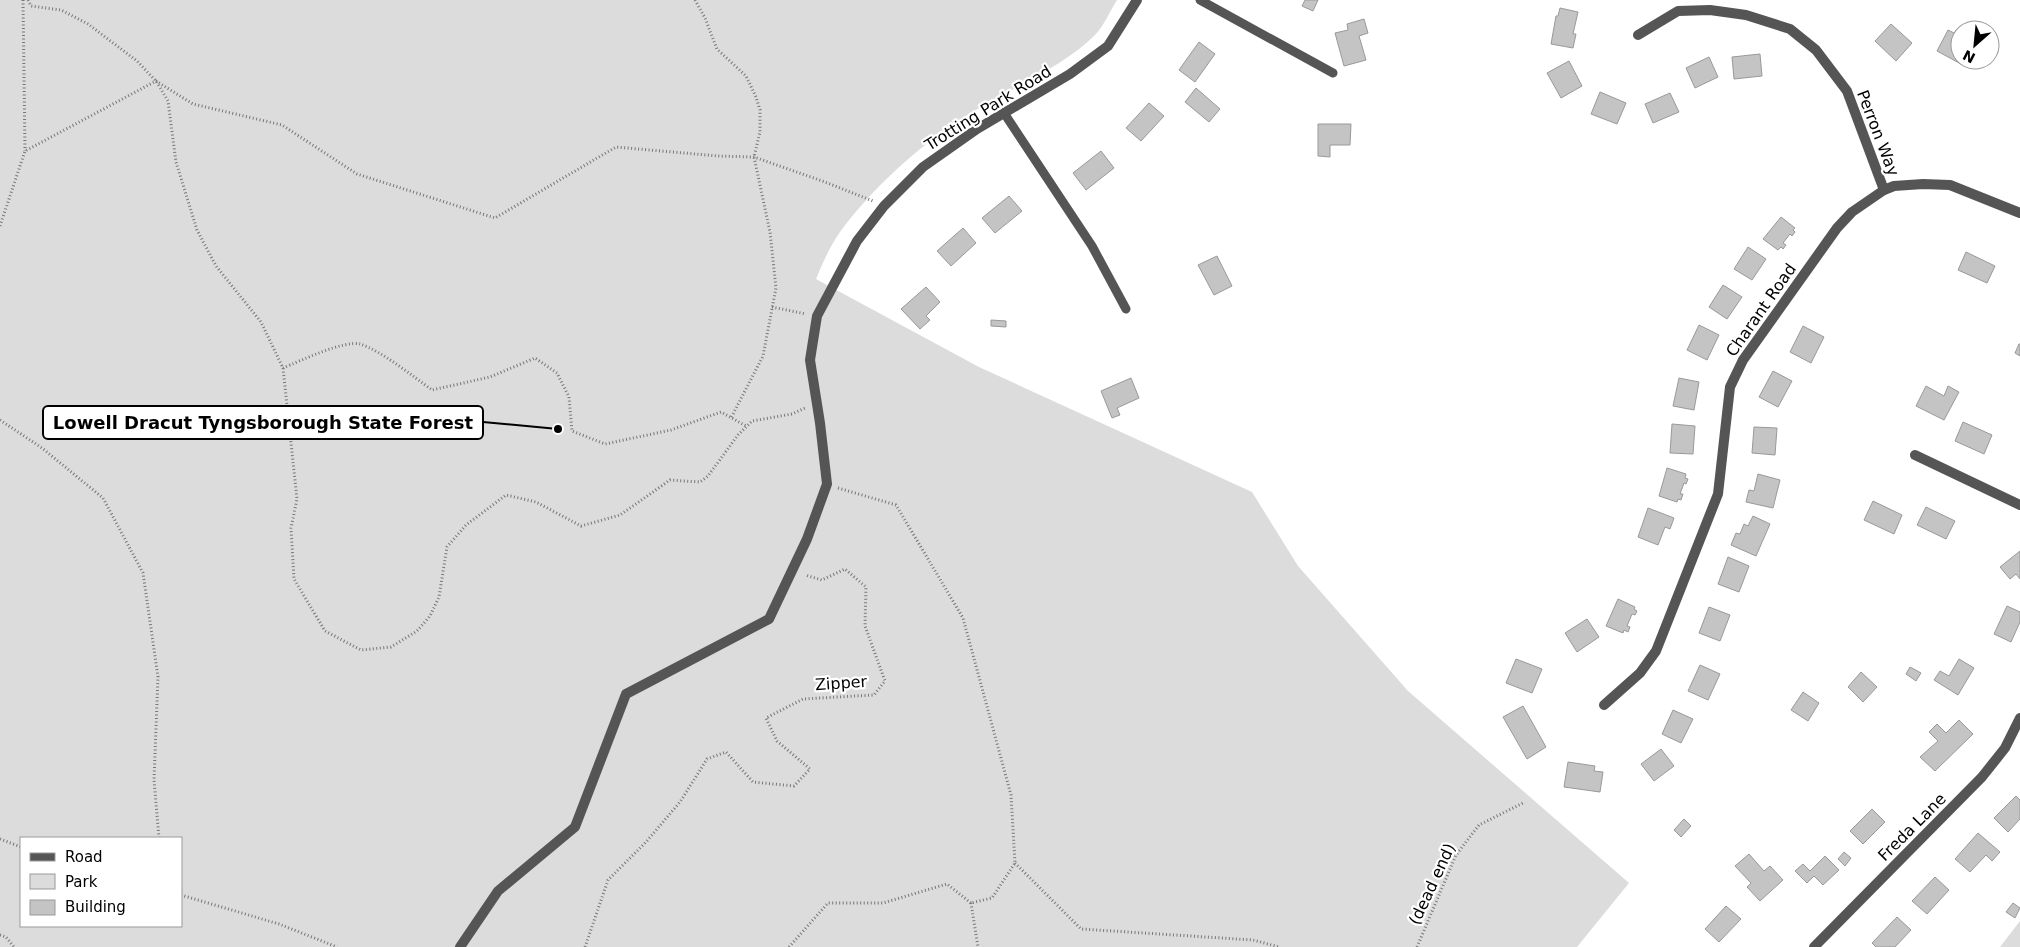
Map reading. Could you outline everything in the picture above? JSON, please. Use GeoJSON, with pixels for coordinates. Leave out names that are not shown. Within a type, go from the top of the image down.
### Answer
{"type":"FeatureCollection","features":[{"type":"Feature","properties":{"kind":"street","name":"Trotting Park Road"},"geometry":{"type":"LineString","coordinates":[[460,947],[498,891],[575,827],[626,694],[769,619],[807,539],[827,484],[810,360],[817,316],[857,242],[884,206],[923,167],[977,129],[1070,74],[1108,46],[1137,0]]}},
{"type":"Feature","properties":{"kind":"street","name":"Perron Way"},"geometry":{"type":"LineString","coordinates":[[1638,35],[1678,11],[1710,10],[1746,15],[1790,29],[1816,50],[1847,91],[1884,190]]}},
{"type":"Feature","properties":{"kind":"street","name":"Charant Road"},"geometry":{"type":"LineString","coordinates":[[1604,705],[1640,673],[1656,651],[1718,494],[1730,387],[1742,360],[1837,228],[1852,212],[1884,190],[1894,186],[1950,185],[2020,213]]}},
{"type":"Feature","properties":{"kind":"street"},"geometry":{"type":"LineString","coordinates":[[1915,455],[2020,505]]}},
{"type":"Feature","properties":{"kind":"street","name":"Freda Lane"},"geometry":{"type":"LineString","coordinates":[[1814,947],[1982,777],[2005,748],[2020,718]]}},
{"type":"Feature","properties":{"kind":"lane"},"geometry":{"type":"LineString","coordinates":[[1200,0],[1333,74]]}},
{"type":"Feature","properties":{"kind":"lane"},"geometry":{"type":"LineString","coordinates":[[1004,113],[1092,246],[1126,309]]}},
{"type":"Feature","properties":{"kind":"path"},"geometry":{"type":"LineString","coordinates":[[0,226],[25,151],[23,0]]}},
{"type":"Feature","properties":{"kind":"path"},"geometry":{"type":"LineString","coordinates":[[28,0],[31,6],[61,10],[88,24],[137,61],[156,82],[168,101],[176,162],[196,230],[216,266],[260,322],[283,368],[297,499],[291,528],[294,579],[325,631],[360,650],[391,647],[417,631],[430,616],[439,597],[447,547],[466,525],[506,495],[536,502],[581,526],[620,515],[670,480],[700,482],[708,476],[738,434],[752,421],[792,414],[817,402]]}},
{"type":"Feature","properties":{"kind":"path"},"geometry":{"type":"LineString","coordinates":[[694,0],[705,18],[717,49],[746,76],[760,110],[760,132],[754,157],[770,232],[776,288],[763,356],[731,418]]}},
{"type":"Feature","properties":{"kind":"path"},"geometry":{"type":"LineString","coordinates":[[25,151],[156,82]]}},
{"type":"Feature","properties":{"kind":"path"},"geometry":{"type":"LineString","coordinates":[[156,82],[193,104],[282,125],[357,174],[495,218],[616,147],[718,156],[754,157],[825,182],[884,206]]}},
{"type":"Feature","properties":{"kind":"path"},"geometry":{"type":"LineString","coordinates":[[772,308],[817,316]]}},
{"type":"Feature","properties":{"kind":"path"},"geometry":{"type":"LineString","coordinates":[[283,368],[334,348],[359,344],[385,357],[432,390],[490,377],[535,358],[557,374],[568,397],[572,431],[605,444],[671,430],[721,412],[746,426]]}},
{"type":"Feature","properties":{"kind":"path"},"geometry":{"type":"LineString","coordinates":[[0,420],[42,448],[103,498],[144,573],[158,677],[154,780],[160,837]]}},
{"type":"Feature","properties":{"kind":"path"},"geometry":{"type":"LineString","coordinates":[[827,484],[896,505],[963,618],[1011,796],[1015,863],[992,898],[971,903]]}},
{"type":"Feature","properties":{"kind":"path","name":"Zipper"},"geometry":{"type":"LineString","coordinates":[[585,947],[608,880],[646,842],[680,802],[707,759],[726,752],[753,782],[794,786],[810,769],[777,741],[766,718],[803,698],[874,695],[885,681],[865,626],[866,587],[845,569],[822,580],[792,571]]}},
{"type":"Feature","properties":{"kind":"path","name":"(dead end)"},"geometry":{"type":"LineString","coordinates":[[1417,947],[1456,855],[1479,825],[1523,803]]}},
{"type":"Feature","properties":{"kind":"path"},"geometry":{"type":"LineString","coordinates":[[0,839],[20,847]]}},
{"type":"Feature","properties":{"kind":"path"},"geometry":{"type":"LineString","coordinates":[[1015,863],[1081,928],[1253,940],[1279,947]]}},
{"type":"Feature","properties":{"kind":"path"},"geometry":{"type":"LineString","coordinates":[[789,947],[828,903],[883,903],[947,884],[971,903],[978,947]]}},
{"type":"Feature","properties":{"kind":"path"},"geometry":{"type":"LineString","coordinates":[[182,895],[279,924],[337,947]]}},
{"type":"Feature","properties":{"kind":"path"},"geometry":{"type":"LineString","coordinates":[[0,935],[6,938],[14,947]]}},
{"type":"Feature","properties":{"kind":"green space"},"geometry":{"type":"Polygon","coordinates":[[[0,0],[1117,0],[1104,23],[1082,47],[1035,78],[969,114],[934,138],[899,167],[867,199],[840,232],[827,254],[816,279],[979,367],[1252,492],[1298,566],[1408,691],[1629,883],[1577,947],[0,947],[0,0]]]}},
{"type":"Feature","properties":{"kind":"green space"},"geometry":{"type":"Polygon","coordinates":[[[2020,921],[2020,947],[2000,947],[2020,921]]]}},
{"type":"Feature","properties":{"kind":"building"},"geometry":{"type":"Polygon","coordinates":[[[1305,0],[1318,0],[1313,11],[1302,6],[1305,0]]]}},
{"type":"Feature","properties":{"kind":"building"},"geometry":{"type":"Polygon","coordinates":[[[1560,8],[1578,12],[1573,34],[1576,34],[1573,48],[1551,44],[1556,16],[1558,16],[1560,8]]]}},
{"type":"Feature","properties":{"kind":"building"},"geometry":{"type":"Polygon","coordinates":[[[1364,19],[1368,33],[1359,36],[1366,60],[1344,66],[1335,33],[1348,30],[1347,24],[1364,19]]]}},
{"type":"Feature","properties":{"kind":"building"},"geometry":{"type":"Polygon","coordinates":[[[1891,24],[1912,43],[1896,61],[1875,41],[1891,24]]]}},
{"type":"Feature","properties":{"kind":"building"},"geometry":{"type":"Polygon","coordinates":[[[1948,30],[1950,31],[1950,58],[1937,51],[1948,30]]]}},
{"type":"Feature","properties":{"kind":"building"},"geometry":{"type":"Polygon","coordinates":[[[1199,42],[1215,54],[1195,82],[1179,70],[1199,42]]]}},
{"type":"Feature","properties":{"kind":"building"},"geometry":{"type":"Polygon","coordinates":[[[1760,54],[1762,76],[1734,79],[1732,57],[1760,54]]]}},
{"type":"Feature","properties":{"kind":"building"},"geometry":{"type":"Polygon","coordinates":[[[1709,57],[1718,77],[1695,88],[1686,68],[1709,57]]]}},
{"type":"Feature","properties":{"kind":"building"},"geometry":{"type":"Polygon","coordinates":[[[1569,61],[1582,86],[1561,98],[1547,73],[1569,61]]]}},
{"type":"Feature","properties":{"kind":"building"},"geometry":{"type":"Polygon","coordinates":[[[1196,88],[1220,109],[1209,122],[1185,102],[1196,88]]]}},
{"type":"Feature","properties":{"kind":"building"},"geometry":{"type":"Polygon","coordinates":[[[1600,92],[1626,103],[1617,124],[1591,114],[1600,92]]]}},
{"type":"Feature","properties":{"kind":"building"},"geometry":{"type":"Polygon","coordinates":[[[1670,93],[1679,112],[1653,123],[1645,104],[1670,93]]]}},
{"type":"Feature","properties":{"kind":"building"},"geometry":{"type":"Polygon","coordinates":[[[1149,103],[1164,116],[1141,141],[1126,128],[1149,103]]]}},
{"type":"Feature","properties":{"kind":"building"},"geometry":{"type":"Polygon","coordinates":[[[1318,124],[1351,124],[1350,145],[1330,145],[1330,157],[1318,156],[1318,124]]]}},
{"type":"Feature","properties":{"kind":"building"},"geometry":{"type":"Polygon","coordinates":[[[1101,151],[1114,168],[1086,190],[1073,173],[1101,151]]]}},
{"type":"Feature","properties":{"kind":"building"},"geometry":{"type":"Polygon","coordinates":[[[1009,196],[1022,211],[995,233],[982,218],[1009,196]]]}},
{"type":"Feature","properties":{"kind":"building"},"geometry":{"type":"Polygon","coordinates":[[[1781,217],[1795,228],[1793,230],[1795,232],[1792,236],[1790,234],[1783,243],[1786,245],[1783,249],[1781,247],[1778,250],[1763,239],[1781,217]]]}},
{"type":"Feature","properties":{"kind":"building"},"geometry":{"type":"Polygon","coordinates":[[[963,228],[976,243],[951,266],[937,251],[963,228]]]}},
{"type":"Feature","properties":{"kind":"building"},"geometry":{"type":"Polygon","coordinates":[[[1748,247],[1766,259],[1752,280],[1734,269],[1748,247]]]}},
{"type":"Feature","properties":{"kind":"building"},"geometry":{"type":"Polygon","coordinates":[[[1966,252],[1995,266],[1987,283],[1958,270],[1966,252]]]}},
{"type":"Feature","properties":{"kind":"building"},"geometry":{"type":"Polygon","coordinates":[[[1217,256],[1232,286],[1214,295],[1198,265],[1217,256]]]}},
{"type":"Feature","properties":{"kind":"building"},"geometry":{"type":"Polygon","coordinates":[[[1723,285],[1742,297],[1727,319],[1709,307],[1723,285]]]}},
{"type":"Feature","properties":{"kind":"building"},"geometry":{"type":"Polygon","coordinates":[[[926,287],[940,302],[926,316],[930,320],[920,329],[901,309],[926,287]]]}},
{"type":"Feature","properties":{"kind":"building"},"geometry":{"type":"Polygon","coordinates":[[[991,320],[1006,321],[1006,327],[991,326],[991,320]]]}},
{"type":"Feature","properties":{"kind":"building"},"geometry":{"type":"Polygon","coordinates":[[[1699,325],[1719,335],[1707,360],[1687,350],[1699,325]]]}},
{"type":"Feature","properties":{"kind":"building"},"geometry":{"type":"Polygon","coordinates":[[[1803,326],[1824,337],[1811,363],[1790,352],[1803,326]]]}},
{"type":"Feature","properties":{"kind":"building"},"geometry":{"type":"Polygon","coordinates":[[[2020,344],[2020,356],[2015,353],[2020,344]]]}},
{"type":"Feature","properties":{"kind":"building"},"geometry":{"type":"Polygon","coordinates":[[[1773,371],[1792,381],[1778,407],[1759,397],[1773,371]]]}},
{"type":"Feature","properties":{"kind":"building"},"geometry":{"type":"Polygon","coordinates":[[[1131,378],[1139,398],[1117,408],[1120,415],[1112,418],[1101,391],[1131,378]]]}},
{"type":"Feature","properties":{"kind":"building"},"geometry":{"type":"Polygon","coordinates":[[[1679,378],[1699,382],[1694,410],[1673,406],[1679,378]]]}},
{"type":"Feature","properties":{"kind":"building"},"geometry":{"type":"Polygon","coordinates":[[[1926,386],[1944,396],[1948,386],[1959,392],[1944,420],[1916,406],[1926,386]]]}},
{"type":"Feature","properties":{"kind":"building"},"geometry":{"type":"Polygon","coordinates":[[[1963,422],[1992,435],[1984,454],[1955,441],[1963,422]]]}},
{"type":"Feature","properties":{"kind":"building"},"geometry":{"type":"Polygon","coordinates":[[[1672,424],[1695,426],[1693,454],[1670,453],[1672,424]]]}},
{"type":"Feature","properties":{"kind":"building"},"geometry":{"type":"Polygon","coordinates":[[[1754,427],[1777,428],[1775,455],[1752,453],[1754,427]]]}},
{"type":"Feature","properties":{"kind":"building"},"geometry":{"type":"Polygon","coordinates":[[[1667,468],[1686,474],[1685,478],[1688,479],[1686,484],[1684,483],[1680,494],[1683,494],[1681,500],[1678,499],[1677,502],[1659,496],[1667,468]]]}},
{"type":"Feature","properties":{"kind":"building"},"geometry":{"type":"Polygon","coordinates":[[[1758,474],[1780,480],[1773,508],[1746,502],[1749,490],[1754,491],[1758,474]]]}},
{"type":"Feature","properties":{"kind":"building"},"geometry":{"type":"Polygon","coordinates":[[[1873,501],[1902,515],[1894,534],[1864,520],[1873,501]]]}},
{"type":"Feature","properties":{"kind":"building"},"geometry":{"type":"Polygon","coordinates":[[[1926,507],[1955,521],[1946,539],[1917,525],[1926,507]]]}},
{"type":"Feature","properties":{"kind":"building"},"geometry":{"type":"Polygon","coordinates":[[[1648,508],[1674,518],[1670,529],[1665,527],[1658,545],[1638,537],[1648,508]]]}},
{"type":"Feature","properties":{"kind":"building"},"geometry":{"type":"Polygon","coordinates":[[[1753,516],[1770,524],[1756,556],[1731,545],[1736,533],[1740,534],[1744,524],[1748,526],[1753,516]]]}},
{"type":"Feature","properties":{"kind":"building"},"geometry":{"type":"Polygon","coordinates":[[[2020,551],[2020,579],[2016,574],[2010,579],[2000,567],[2020,551]]]}},
{"type":"Feature","properties":{"kind":"building"},"geometry":{"type":"Polygon","coordinates":[[[1728,557],[1749,566],[1739,592],[1718,584],[1728,557]]]}},
{"type":"Feature","properties":{"kind":"building"},"geometry":{"type":"Polygon","coordinates":[[[1618,599],[1635,607],[1634,609],[1637,611],[1635,615],[1632,614],[1627,626],[1630,627],[1628,632],[1624,630],[1623,633],[1606,626],[1618,599]]]}},
{"type":"Feature","properties":{"kind":"building"},"geometry":{"type":"Polygon","coordinates":[[[2007,606],[2020,612],[2020,622],[2011,642],[1994,634],[2007,606]]]}},
{"type":"Feature","properties":{"kind":"building"},"geometry":{"type":"Polygon","coordinates":[[[1709,607],[1730,615],[1720,641],[1699,633],[1709,607]]]}},
{"type":"Feature","properties":{"kind":"building"},"geometry":{"type":"Polygon","coordinates":[[[1587,619],[1599,637],[1577,652],[1565,633],[1587,619]]]}},
{"type":"Feature","properties":{"kind":"building"},"geometry":{"type":"Polygon","coordinates":[[[1516,659],[1542,669],[1532,693],[1506,683],[1516,659]]]}},
{"type":"Feature","properties":{"kind":"building"},"geometry":{"type":"Polygon","coordinates":[[[1959,659],[1974,668],[1958,695],[1934,680],[1940,671],[1949,676],[1959,659]]]}},
{"type":"Feature","properties":{"kind":"building"},"geometry":{"type":"Polygon","coordinates":[[[1700,665],[1720,674],[1708,700],[1688,691],[1700,665]]]}},
{"type":"Feature","properties":{"kind":"building"},"geometry":{"type":"Polygon","coordinates":[[[1910,667],[1921,673],[1916,681],[1906,674],[1910,667]]]}},
{"type":"Feature","properties":{"kind":"building"},"geometry":{"type":"Polygon","coordinates":[[[1861,672],[1877,687],[1863,702],[1848,687],[1861,672]]]}},
{"type":"Feature","properties":{"kind":"building"},"geometry":{"type":"Polygon","coordinates":[[[1803,692],[1819,703],[1808,721],[1791,710],[1803,692]]]}},
{"type":"Feature","properties":{"kind":"building"},"geometry":{"type":"Polygon","coordinates":[[[1523,706],[1546,747],[1527,759],[1503,717],[1523,706]]]}},
{"type":"Feature","properties":{"kind":"building"},"geometry":{"type":"Polygon","coordinates":[[[1673,710],[1693,719],[1681,743],[1662,734],[1673,710]]]}},
{"type":"Feature","properties":{"kind":"building"},"geometry":{"type":"Polygon","coordinates":[[[1959,720],[1973,734],[1935,771],[1920,757],[1938,741],[1929,732],[1937,724],[1946,733],[1959,720]]]}},
{"type":"Feature","properties":{"kind":"building"},"geometry":{"type":"Polygon","coordinates":[[[1661,749],[1674,766],[1654,781],[1641,764],[1661,749]]]}},
{"type":"Feature","properties":{"kind":"building"},"geometry":{"type":"Polygon","coordinates":[[[1568,762],[1595,766],[1594,771],[1603,772],[1600,792],[1564,787],[1568,762]]]}},
{"type":"Feature","properties":{"kind":"building"},"geometry":{"type":"Polygon","coordinates":[[[2016,796],[2020,800],[2020,819],[2008,832],[1994,818],[2016,796]]]}},
{"type":"Feature","properties":{"kind":"building"},"geometry":{"type":"Polygon","coordinates":[[[1872,809],[1885,822],[1863,844],[1850,831],[1872,809]]]}},
{"type":"Feature","properties":{"kind":"building"},"geometry":{"type":"Polygon","coordinates":[[[1684,819],[1691,826],[1681,837],[1674,830],[1684,819]]]}},
{"type":"Feature","properties":{"kind":"building"},"geometry":{"type":"Polygon","coordinates":[[[1978,833],[2000,852],[1992,861],[1986,855],[1970,872],[1955,859],[1978,833]]]}},
{"type":"Feature","properties":{"kind":"building"},"geometry":{"type":"Polygon","coordinates":[[[1844,852],[1851,858],[1845,866],[1838,859],[1844,852]]]}},
{"type":"Feature","properties":{"kind":"building"},"geometry":{"type":"Polygon","coordinates":[[[1749,854],[1764,871],[1770,866],[1783,880],[1760,901],[1747,887],[1751,883],[1735,866],[1749,854]]]}},
{"type":"Feature","properties":{"kind":"building"},"geometry":{"type":"Polygon","coordinates":[[[1825,856],[1839,870],[1823,885],[1814,876],[1807,883],[1795,871],[1803,864],[1810,871],[1825,856]]]}},
{"type":"Feature","properties":{"kind":"building"},"geometry":{"type":"Polygon","coordinates":[[[1935,877],[1949,890],[1927,914],[1912,901],[1935,877]]]}},
{"type":"Feature","properties":{"kind":"building"},"geometry":{"type":"Polygon","coordinates":[[[2013,903],[2020,908],[2015,918],[2006,912],[2013,903]]]}},
{"type":"Feature","properties":{"kind":"building"},"geometry":{"type":"Polygon","coordinates":[[[1726,906],[1741,919],[1719,942],[1705,929],[1726,906]]]}},
{"type":"Feature","properties":{"kind":"building"},"geometry":{"type":"Polygon","coordinates":[[[1897,917],[1911,930],[1895,947],[1876,947],[1872,943],[1897,917]]]}},
{"type":"Feature","properties":{"kind":"place","name":"Lowell Dracut Tyngsborough State Forest"},"geometry":{"type":"Point","coordinates":[558,429]}}]}
